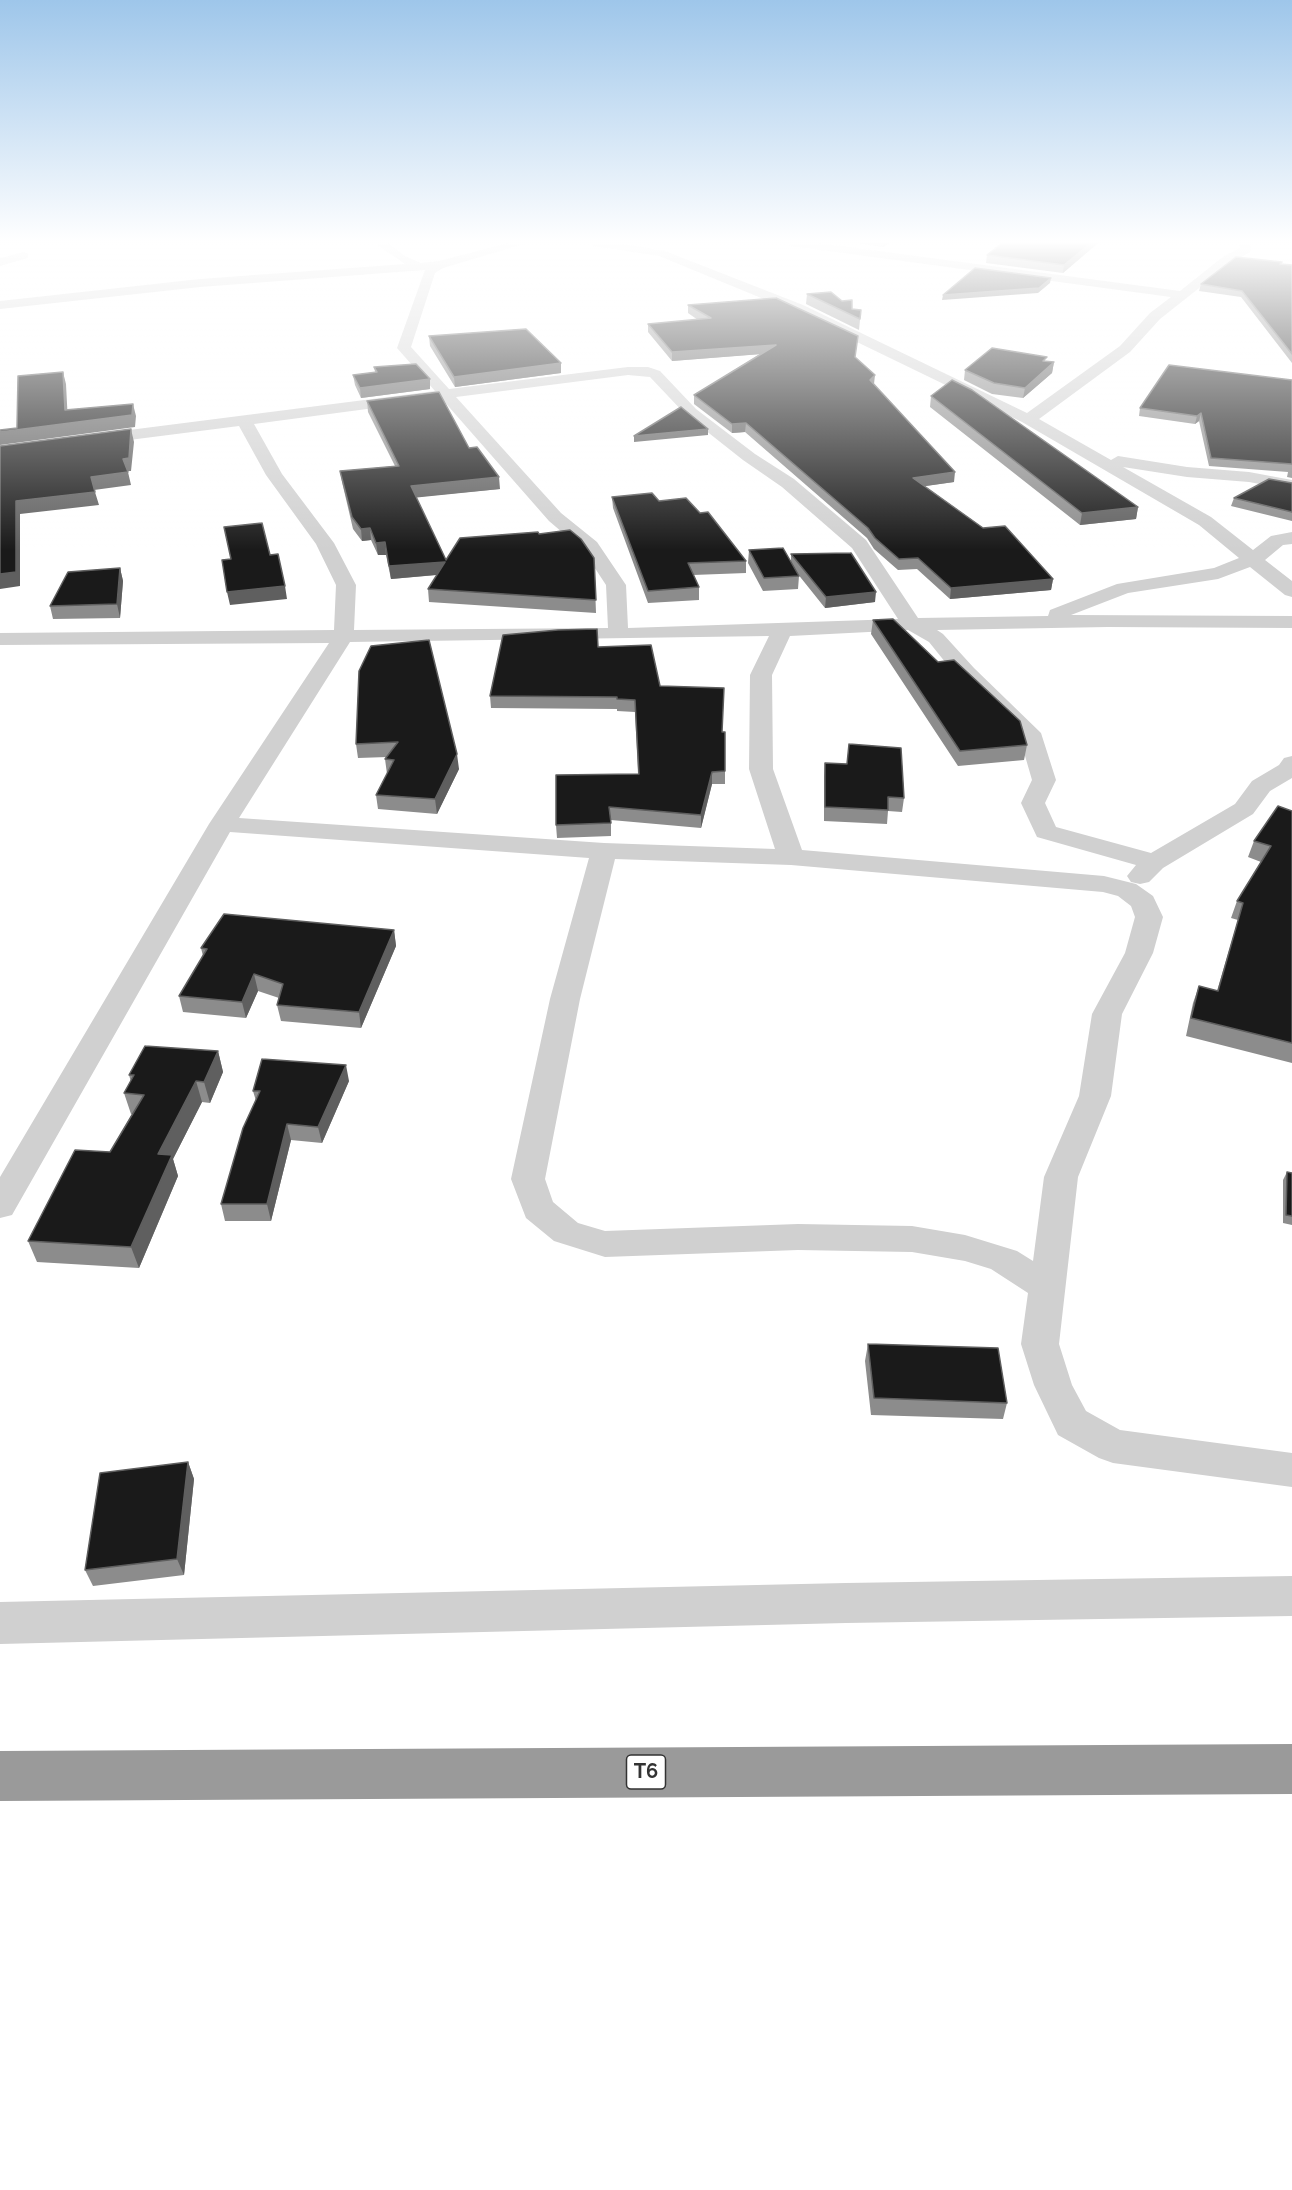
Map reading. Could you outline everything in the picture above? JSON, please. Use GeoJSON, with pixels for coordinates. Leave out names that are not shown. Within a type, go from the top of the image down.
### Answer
{"type":"FeatureCollection","features":[{"type":"Feature","properties":{"kind":"highway","name":"T6"},"geometry":{"type":"LineString","coordinates":[[0,1776],[1292,1769]]}},
{"type":"Feature","properties":{"kind":"street"},"geometry":{"type":"LineString","coordinates":[[405,345],[404,348],[444,394],[555,517],[590,546],[616,585],[618,634]]}},
{"type":"Feature","properties":{"kind":"street"},"geometry":{"type":"LineString","coordinates":[[875,345],[1028,419],[1097,457],[1205,521],[1292,591]]}},
{"type":"Feature","properties":{"kind":"street"},"geometry":{"type":"LineString","coordinates":[[1028,419],[1128,345]]}},
{"type":"Feature","properties":{"kind":"street"},"geometry":{"type":"LineString","coordinates":[[70,443],[628,370],[655,374],[691,412],[749,457],[788,483],[859,544],[912,624],[936,638],[966,673],[1030,734],[1044,780],[1033,803],[1046,832],[1154,862]]}},
{"type":"Feature","properties":{"kind":"street"},"geometry":{"type":"LineString","coordinates":[[0,1206],[222,824],[344,635],[346,585],[325,543],[274,475],[244,420]]}},
{"type":"Feature","properties":{"kind":"street"},"geometry":{"type":"LineString","coordinates":[[1097,457],[1158,468],[1249,477],[1292,485]]}},
{"type":"Feature","properties":{"kind":"street"},"geometry":{"type":"LineString","coordinates":[[1045,622],[1059,612],[1124,588],[1218,573],[1254,559],[1278,540],[1292,538]]}},
{"type":"Feature","properties":{"kind":"street"},"geometry":{"type":"LineString","coordinates":[[0,639],[618,634],[1045,622],[1292,622]]}},
{"type":"Feature","properties":{"kind":"street"},"geometry":{"type":"LineString","coordinates":[[783,630],[761,675],[761,769],[791,857]]}},
{"type":"Feature","properties":{"kind":"street"},"geometry":{"type":"LineString","coordinates":[[1127,890],[1154,862],[1244,809],[1261,786],[1290,768]]}},
{"type":"Feature","properties":{"kind":"street"},"geometry":{"type":"LineString","coordinates":[[222,824],[604,850],[791,857],[1104,884],[1127,890],[1143,902],[1149,917],[1139,953],[1107,1014],[1095,1096],[1061,1177],[1040,1344],[1053,1385],[1072,1423],[1113,1446],[1292,1470]]}},
{"type":"Feature","properties":{"kind":"street"},"geometry":{"type":"LineString","coordinates":[[604,850],[565,999],[528,1179],[538,1209],[566,1232],[605,1244],[798,1237],[912,1239],[965,1248],[1004,1260],[1046,1287]]}},
{"type":"Feature","properties":{"kind":"street"},"geometry":{"type":"LineString","coordinates":[[0,1623],[1292,1596]]}},
{"type":"Feature","properties":{"kind":"building"},"geometry":{"type":"Polygon","coordinates":[[[435,345],[543,345],[561,363],[454,377],[435,345]]]}},
{"type":"Feature","properties":{"kind":"building"},"geometry":{"type":"Polygon","coordinates":[[[666,345],[773,345],[672,352],[666,345]]]}},
{"type":"Feature","properties":{"kind":"building"},"geometry":{"type":"Polygon","coordinates":[[[776,345],[857,345],[855,357],[875,375],[870,380],[955,472],[913,478],[983,528],[1005,526],[1053,579],[951,588],[918,558],[899,559],[875,538],[868,528],[746,423],[732,424],[694,395],[776,345]]]}},
{"type":"Feature","properties":{"kind":"building"},"geometry":{"type":"Polygon","coordinates":[[[1285,345],[1292,345],[1292,354],[1285,345]]]}},
{"type":"Feature","properties":{"kind":"building"},"geometry":{"type":"Polygon","coordinates":[[[992,348],[1047,357],[1043,361],[1054,362],[1025,388],[994,383],[965,370],[992,348]]]}},
{"type":"Feature","properties":{"kind":"building"},"geometry":{"type":"Polygon","coordinates":[[[416,364],[430,379],[360,388],[353,375],[377,372],[374,367],[416,364]]]}},
{"type":"Feature","properties":{"kind":"building"},"geometry":{"type":"Polygon","coordinates":[[[1169,365],[1292,380],[1292,464],[1211,458],[1201,413],[1197,416],[1140,408],[1169,365]]]}},
{"type":"Feature","properties":{"kind":"building"},"geometry":{"type":"Polygon","coordinates":[[[63,372],[65,410],[133,404],[132,415],[0,432],[0,430],[17,428],[18,376],[63,372]]]}},
{"type":"Feature","properties":{"kind":"building"},"geometry":{"type":"Polygon","coordinates":[[[952,380],[972,390],[1138,507],[1082,513],[931,396],[952,380]]]}},
{"type":"Feature","properties":{"kind":"building"},"geometry":{"type":"Polygon","coordinates":[[[439,392],[469,448],[477,447],[499,477],[411,486],[446,560],[460,538],[570,530],[581,539],[594,558],[596,600],[428,589],[445,562],[389,566],[385,542],[376,543],[370,528],[361,529],[352,517],[340,471],[399,466],[367,401],[439,392]]]}},
{"type":"Feature","properties":{"kind":"building"},"geometry":{"type":"Polygon","coordinates":[[[681,407],[708,429],[634,436],[681,407]]]}},
{"type":"Feature","properties":{"kind":"building"},"geometry":{"type":"Polygon","coordinates":[[[131,429],[129,458],[123,459],[128,472],[91,477],[95,492],[16,501],[16,572],[0,574],[0,446],[131,429]]]}},
{"type":"Feature","properties":{"kind":"building"},"geometry":{"type":"Polygon","coordinates":[[[1269,479],[1292,483],[1292,512],[1234,498],[1269,479]]]}},
{"type":"Feature","properties":{"kind":"building"},"geometry":{"type":"Polygon","coordinates":[[[652,493],[659,501],[686,498],[700,513],[708,512],[746,561],[688,563],[699,587],[648,591],[612,497],[652,493]]]}},
{"type":"Feature","properties":{"kind":"building"},"geometry":{"type":"Polygon","coordinates":[[[262,523],[270,555],[278,554],[285,586],[227,592],[222,560],[231,559],[224,527],[262,523]]]}},
{"type":"Feature","properties":{"kind":"building"},"geometry":{"type":"Polygon","coordinates":[[[783,548],[799,576],[764,578],[749,550],[783,548]]]}},
{"type":"Feature","properties":{"kind":"building"},"geometry":{"type":"Polygon","coordinates":[[[851,553],[876,592],[826,597],[791,554],[851,553]]]}},
{"type":"Feature","properties":{"kind":"building"},"geometry":{"type":"Polygon","coordinates":[[[120,568],[117,604],[50,606],[68,572],[120,568]]]}},
{"type":"Feature","properties":{"kind":"building"},"geometry":{"type":"Polygon","coordinates":[[[893,619],[938,662],[954,660],[1020,721],[1027,745],[960,751],[873,620],[893,619]]]}},
{"type":"Feature","properties":{"kind":"building"},"geometry":{"type":"Polygon","coordinates":[[[597,629],[598,647],[651,645],[660,686],[724,688],[722,732],[725,732],[725,771],[712,772],[701,815],[609,807],[611,823],[556,825],[556,775],[639,774],[635,700],[617,699],[617,697],[490,696],[503,635],[597,629]]]}},
{"type":"Feature","properties":{"kind":"building"},"geometry":{"type":"Polygon","coordinates":[[[429,640],[457,754],[435,799],[376,795],[394,760],[385,759],[398,742],[356,744],[359,671],[371,646],[429,640]]]}},
{"type":"Feature","properties":{"kind":"building"},"geometry":{"type":"Polygon","coordinates":[[[849,744],[901,748],[904,798],[888,797],[888,810],[825,807],[825,763],[847,764],[849,744]]]}},
{"type":"Feature","properties":{"kind":"building"},"geometry":{"type":"Polygon","coordinates":[[[1278,806],[1292,811],[1292,1043],[1191,1018],[1199,986],[1218,991],[1243,903],[1237,901],[1271,846],[1254,841],[1278,806]]]}},
{"type":"Feature","properties":{"kind":"building"},"geometry":{"type":"Polygon","coordinates":[[[224,914],[394,930],[359,1012],[277,1005],[283,984],[254,974],[242,1002],[179,996],[207,949],[201,948],[224,914]]]}},
{"type":"Feature","properties":{"kind":"building"},"geometry":{"type":"Polygon","coordinates":[[[145,1046],[218,1051],[204,1082],[196,1081],[158,1154],[172,1155],[131,1247],[28,1241],[75,1150],[110,1152],[144,1095],[124,1093],[134,1075],[129,1075],[145,1046]]]}},
{"type":"Feature","properties":{"kind":"building"},"geometry":{"type":"Polygon","coordinates":[[[262,1059],[346,1065],[318,1127],[287,1124],[267,1204],[221,1204],[243,1128],[260,1091],[253,1091],[262,1059]]]}},
{"type":"Feature","properties":{"kind":"building"},"geometry":{"type":"Polygon","coordinates":[[[1287,1172],[1292,1173],[1292,1216],[1286,1215],[1287,1172]]]}},
{"type":"Feature","properties":{"kind":"building"},"geometry":{"type":"Polygon","coordinates":[[[868,1344],[998,1348],[1007,1403],[874,1398],[868,1344]]]}},
{"type":"Feature","properties":{"kind":"building"},"geometry":{"type":"Polygon","coordinates":[[[188,1462],[177,1559],[85,1570],[100,1473],[188,1462]]]}}]}
